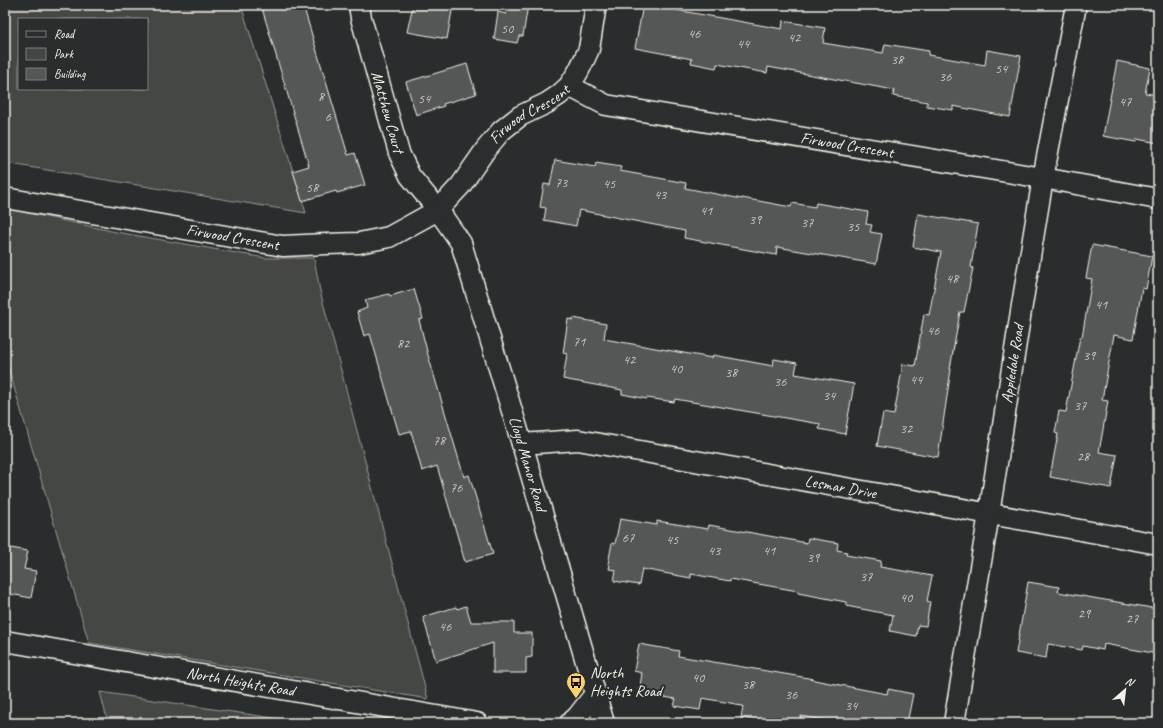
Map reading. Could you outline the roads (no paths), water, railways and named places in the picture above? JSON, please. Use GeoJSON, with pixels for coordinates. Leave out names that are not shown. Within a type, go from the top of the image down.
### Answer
{"type":"FeatureCollection","features":[{"type":"Feature","properties":{"kind":"street","name":"Matthew Court"},"geometry":{"type":"LineString","coordinates":[[359,5],[361,18],[399,153],[410,176],[438,210]]}},
{"type":"Feature","properties":{"kind":"street"},"geometry":{"type":"LineString","coordinates":[[569,86],[578,72],[589,49],[596,5]]}},
{"type":"Feature","properties":{"kind":"street","name":"Appledale Road"},"geometry":{"type":"LineString","coordinates":[[954,723],[1043,178],[1076,5]]}},
{"type":"Feature","properties":{"kind":"street","name":"Firwood Crescent"},"geometry":{"type":"LineString","coordinates":[[5,198],[283,246],[359,243],[389,237],[438,210],[461,185],[486,149],[501,131],[520,116],[559,95],[569,86],[606,105],[1043,178],[1158,199]]}},
{"type":"Feature","properties":{"kind":"street","name":"Lloyd Manor Road"},"geometry":{"type":"LineString","coordinates":[[438,210],[461,243],[604,723]]}},
{"type":"Feature","properties":{"kind":"street","name":"Lesmar Drive"},"geometry":{"type":"LineString","coordinates":[[522,444],[578,440],[1158,544]]}},
{"type":"Feature","properties":{"kind":"street","name":"North Heights Road"},"geometry":{"type":"LineString","coordinates":[[5,641],[477,723]]}},
{"type":"Feature","properties":{"kind":"street"},"geometry":{"type":"LineString","coordinates":[[570,723],[577,717],[595,694]]}},
{"type":"Feature","properties":{"kind":"place","name":"North Heights Road"},"geometry":{"type":"Point","coordinates":[576,699]}}]}
